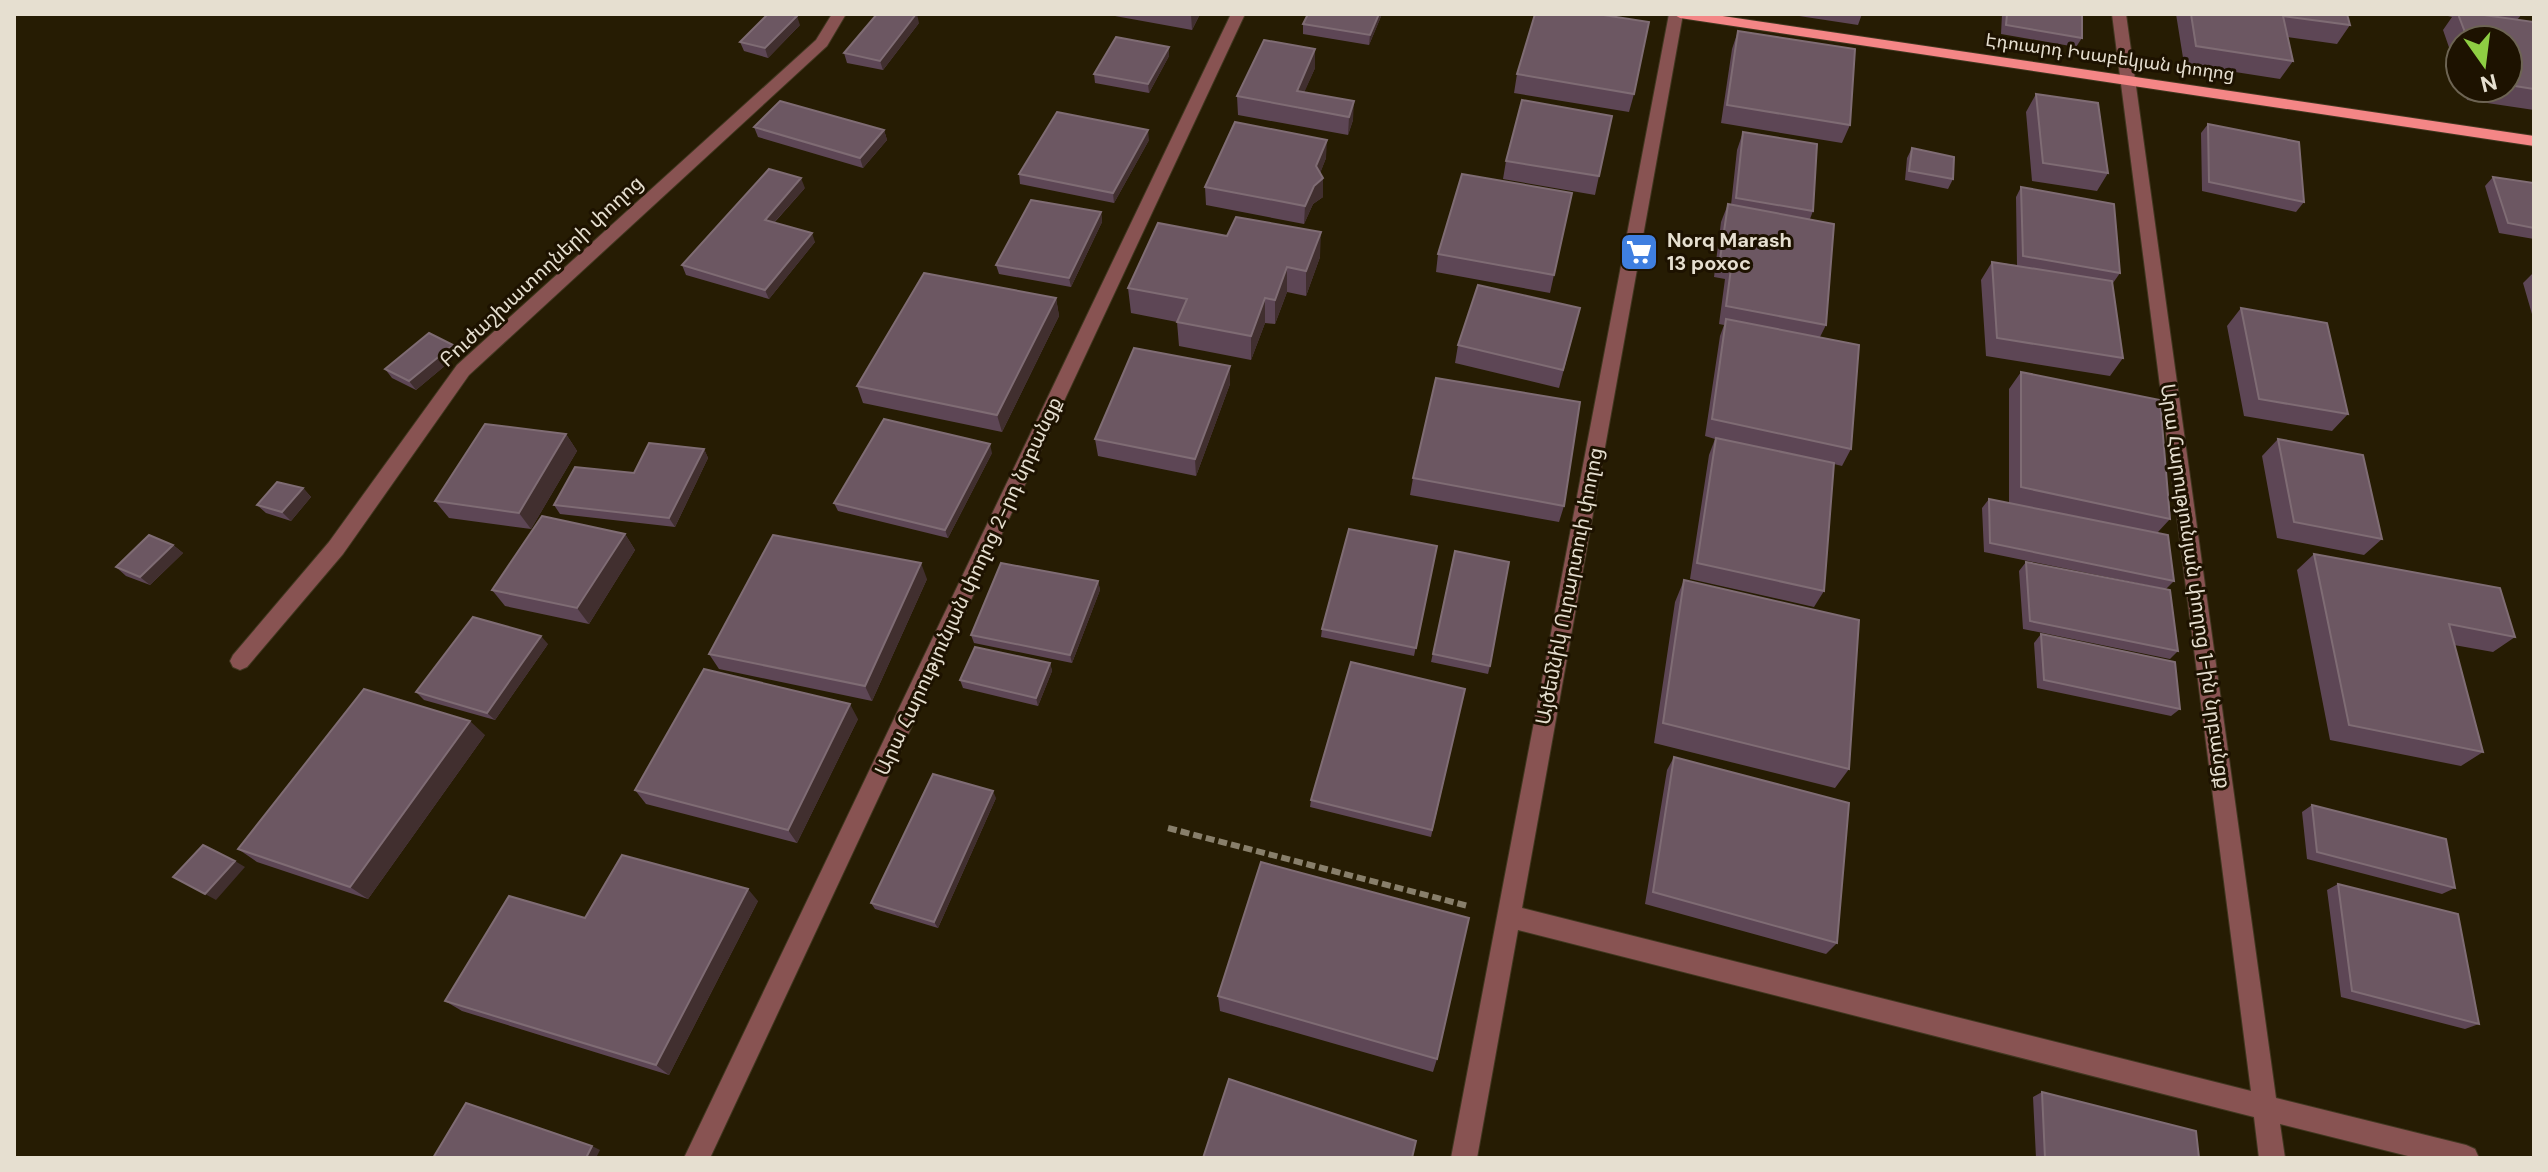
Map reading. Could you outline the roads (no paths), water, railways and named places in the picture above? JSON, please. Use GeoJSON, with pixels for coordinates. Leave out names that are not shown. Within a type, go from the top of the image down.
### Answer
{"type":"FeatureCollection","features":[{"type":"Feature","properties":{"kind":"main road","name":"Էդուարդ Իսաբեկյան փողոց"},"geometry":{"type":"LineString","coordinates":[[1678,14],[2534,141]]}},
{"type":"Feature","properties":{"kind":"street","name":"Բուժաշխատողների փողոց"},"geometry":{"type":"LineString","coordinates":[[240,661],[336,548],[463,370],[822,43],[839,14]]}},
{"type":"Feature","properties":{"kind":"street","name":"Արա Հարությունյան փողոց 2-րդ նրբանցք"},"geometry":{"type":"LineString","coordinates":[[697,1158],[1238,14]]}},
{"type":"Feature","properties":{"kind":"street","name":"Այծեմնիկ Ուրարտուի փողոց"},"geometry":{"type":"LineString","coordinates":[[1464,1158],[1678,14]]}},
{"type":"Feature","properties":{"kind":"street","name":"Արա Հարությունյան փողոց 1-ին նրբանցք"},"geometry":{"type":"LineString","coordinates":[[2119,14],[2272,1158]]}},
{"type":"Feature","properties":{"kind":"street"},"geometry":{"type":"LineString","coordinates":[[1508,916],[2466,1158]]}},
{"type":"Feature","properties":{"kind":"place","name":"Norq Marash 13 poxoc"},"geometry":{"type":"Point","coordinates":[1639,252]}}]}
